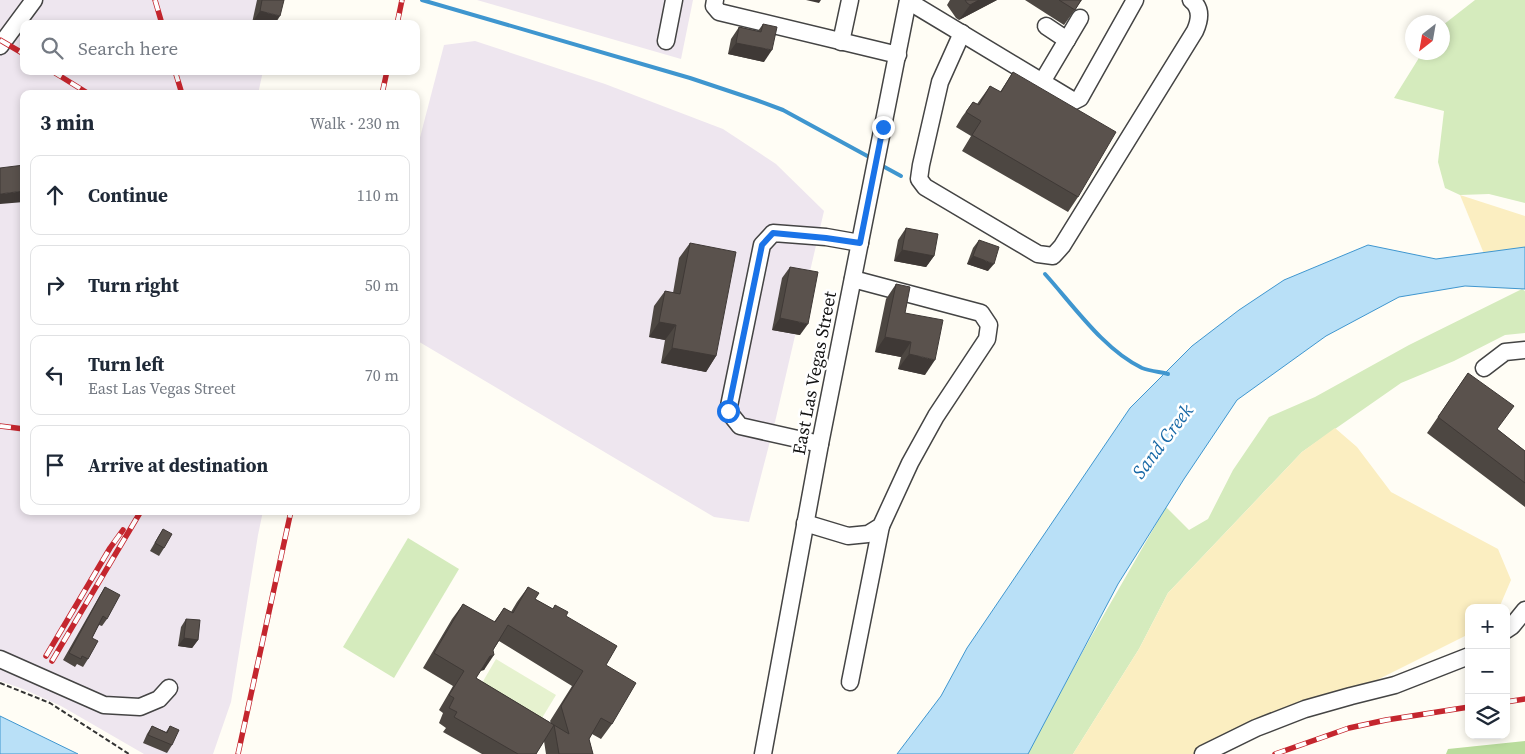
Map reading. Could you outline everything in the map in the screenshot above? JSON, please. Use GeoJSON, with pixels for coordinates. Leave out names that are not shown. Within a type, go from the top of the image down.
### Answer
{"type":"FeatureCollection","features":[{"type":"Feature","properties":{"kind":"street"},"geometry":{"type":"LineString","coordinates":[[0,46],[34,0]]}},
{"type":"Feature","properties":{"kind":"street"},"geometry":{"type":"LineString","coordinates":[[666,41],[674,0]]}},
{"type":"Feature","properties":{"kind":"street"},"geometry":{"type":"LineString","coordinates":[[715,0],[714,6],[718,12],[898,55]]}},
{"type":"Feature","properties":{"kind":"street"},"geometry":{"type":"LineString","coordinates":[[841,42],[850,0]]}},
{"type":"Feature","properties":{"kind":"street"},"geometry":{"type":"LineString","coordinates":[[908,0],[1074,101],[1080,98],[1135,0]]}},
{"type":"Feature","properties":{"kind":"street","name":"East Las Vegas Street"},"geometry":{"type":"LineString","coordinates":[[763,754],[820,444],[908,0]]}},
{"type":"Feature","properties":{"kind":"street"},"geometry":{"type":"LineString","coordinates":[[962,33],[940,82],[919,179],[924,188],[1038,254],[1053,256],[1062,246],[1200,22],[1200,13],[1192,0]]}},
{"type":"Feature","properties":{"kind":"street"},"geometry":{"type":"LineString","coordinates":[[1042,82],[1080,18]]}},
{"type":"Feature","properties":{"kind":"street"},"geometry":{"type":"LineString","coordinates":[[1046,26],[1067,40]]}},
{"type":"Feature","properties":{"kind":"street"},"geometry":{"type":"LineString","coordinates":[[820,444],[740,426],[728,411],[762,245],[773,233],[860,243]]}},
{"type":"Feature","properties":{"kind":"street"},"geometry":{"type":"LineString","coordinates":[[850,682],[881,526],[910,463],[936,416],[987,339],[989,325],[981,313],[853,279]]}},
{"type":"Feature","properties":{"kind":"street"},"geometry":{"type":"LineString","coordinates":[[1484,368],[1505,352],[1525,350]]}},
{"type":"Feature","properties":{"kind":"street"},"geometry":{"type":"LineString","coordinates":[[805,523],[848,536],[868,534],[881,526]]}},
{"type":"Feature","properties":{"kind":"street"},"geometry":{"type":"LineString","coordinates":[[1510,627],[1525,610]]}},
{"type":"Feature","properties":{"kind":"street"},"geometry":{"type":"LineString","coordinates":[[1203,754],[1256,728],[1305,709],[1395,685],[1465,658]]}},
{"type":"Feature","properties":{"kind":"street"},"geometry":{"type":"LineString","coordinates":[[0,659],[104,705],[140,707],[158,699],[169,688]]}},
{"type":"Feature","properties":{"kind":"path"},"geometry":{"type":"LineString","coordinates":[[0,683],[50,702],[129,754]]}},
{"type":"Feature","properties":{"kind":"shaded area"},"geometry":{"type":"Polygon","coordinates":[[[0,0],[279,0],[274,20],[20,20],[20,75],[262,75],[259,90],[20,90],[20,515],[262,515],[231,702],[213,754],[144,754],[61,706],[0,681],[0,0]]]}},
{"type":"Feature","properties":{"kind":"shaded area"},"geometry":{"type":"Polygon","coordinates":[[[477,0],[693,0],[681,59],[477,0]]]}},
{"type":"Feature","properties":{"kind":"shaded area"},"geometry":{"type":"Polygon","coordinates":[[[475,41],[605,84],[723,129],[776,164],[824,211],[775,422],[749,522],[714,517],[420,342],[420,138],[444,45],[475,41]]]}},
{"type":"Feature","properties":{"kind":"green space"},"geometry":{"type":"Polygon","coordinates":[[[1475,0],[1525,0],[1525,203],[1489,194],[1460,195],[1445,188],[1438,162],[1444,111],[1394,98],[1418,60],[1450,60],[1450,20],[1475,0]]]}},
{"type":"Feature","properties":{"kind":"green space"},"geometry":{"type":"Polygon","coordinates":[[[1522,289],[1525,291],[1525,333],[1505,335],[1454,361],[1401,383],[1302,452],[1168,593],[1139,649],[1073,754],[1027,754],[1087,644],[1166,507],[1189,530],[1208,519],[1233,470],[1269,417],[1315,397],[1409,345],[1522,289]]]}},
{"type":"Feature","properties":{"kind":"green space"},"geometry":{"type":"Polygon","coordinates":[[[408,538],[459,569],[394,678],[343,647],[408,538]]]}},
{"type":"Feature","properties":{"kind":"green space"},"geometry":{"type":"Polygon","coordinates":[[[496,659],[556,695],[542,718],[482,683],[496,659]]]}},
{"type":"Feature","properties":{"kind":"green space"},"geometry":{"type":"Polygon","coordinates":[[[1525,741],[1525,754],[1446,754],[1448,749],[1525,741]]]}},
{"type":"Feature","properties":{"kind":"sand"},"geometry":{"type":"Polygon","coordinates":[[[1460,195],[1525,216],[1525,289],[1498,288],[1460,195]]]}},
{"type":"Feature","properties":{"kind":"sand"},"geometry":{"type":"Polygon","coordinates":[[[1335,428],[1357,447],[1391,492],[1498,549],[1511,580],[1501,604],[1465,604],[1465,636],[1287,725],[1217,754],[1073,754],[1139,649],[1168,593],[1302,452],[1335,428]]]}},
{"type":"Feature","properties":{"kind":"water","name":"Sand Creek"},"geometry":{"type":"Polygon","coordinates":[[[1368,245],[1436,259],[1525,247],[1525,289],[1465,286],[1399,297],[1326,336],[1237,400],[1184,479],[1118,584],[1028,754],[897,754],[941,696],[967,648],[1130,408],[1192,346],[1239,310],[1284,280],[1368,245]]]}},
{"type":"Feature","properties":{"kind":"water"},"geometry":{"type":"Polygon","coordinates":[[[0,716],[78,754],[0,754],[0,716]]]}},
{"type":"Feature","properties":{"kind":"building"},"geometry":{"type":"Polygon","coordinates":[[[262,0],[284,0],[280,16],[260,11],[262,0]]]}},
{"type":"Feature","properties":{"kind":"building"},"geometry":{"type":"Polygon","coordinates":[[[965,0],[979,0],[970,5],[965,0]]]}},
{"type":"Feature","properties":{"kind":"building"},"geometry":{"type":"Polygon","coordinates":[[[1059,0],[1081,0],[1075,10],[1059,0]]]}},
{"type":"Feature","properties":{"kind":"building"},"geometry":{"type":"Polygon","coordinates":[[[763,24],[777,27],[772,50],[736,43],[739,27],[761,32],[763,24]]]}},
{"type":"Feature","properties":{"kind":"building"},"geometry":{"type":"Polygon","coordinates":[[[1013,72],[1116,132],[1078,197],[972,135],[981,121],[966,112],[973,102],[979,105],[990,86],[1001,92],[1013,72]]]}},
{"type":"Feature","properties":{"kind":"building"},"geometry":{"type":"Polygon","coordinates":[[[20,166],[20,192],[0,194],[0,168],[20,166]]]}},
{"type":"Feature","properties":{"kind":"building"},"geometry":{"type":"Polygon","coordinates":[[[906,228],[938,234],[934,256],[902,250],[906,228]]]}},
{"type":"Feature","properties":{"kind":"building"},"geometry":{"type":"Polygon","coordinates":[[[979,240],[999,247],[994,264],[973,256],[979,240]]]}},
{"type":"Feature","properties":{"kind":"building"},"geometry":{"type":"Polygon","coordinates":[[[690,243],[736,252],[716,356],[672,348],[676,325],[659,322],[665,291],[680,294],[690,243]]]}},
{"type":"Feature","properties":{"kind":"building"},"geometry":{"type":"Polygon","coordinates":[[[790,267],[818,272],[808,324],[780,318],[790,267]]]}},
{"type":"Feature","properties":{"kind":"building"},"geometry":{"type":"Polygon","coordinates":[[[896,284],[910,287],[905,313],[943,320],[935,360],[909,354],[911,342],[885,337],[896,284]]]}},
{"type":"Feature","properties":{"kind":"building"},"geometry":{"type":"Polygon","coordinates":[[[1468,373],[1514,406],[1497,429],[1525,451],[1525,483],[1438,417],[1468,373]]]}},
{"type":"Feature","properties":{"kind":"building"},"geometry":{"type":"Polygon","coordinates":[[[163,529],[172,534],[164,548],[155,543],[163,529]]]}},
{"type":"Feature","properties":{"kind":"building"},"geometry":{"type":"Polygon","coordinates":[[[105,587],[120,595],[107,619],[103,616],[92,638],[98,641],[88,659],[82,656],[81,659],[69,653],[105,587]]]}},
{"type":"Feature","properties":{"kind":"building"},"geometry":{"type":"Polygon","coordinates":[[[528,587],[539,593],[535,599],[553,609],[555,605],[568,612],[566,616],[617,646],[606,665],[636,683],[612,724],[601,718],[589,739],[593,754],[559,754],[554,725],[536,754],[518,754],[454,717],[457,712],[449,708],[454,698],[449,695],[464,671],[434,653],[463,604],[495,622],[504,608],[513,613],[528,587]],[[508,625],[493,650],[494,655],[490,656],[476,678],[569,734],[561,706],[583,671],[508,625]]]}},
{"type":"Feature","properties":{"kind":"building"},"geometry":{"type":"Polygon","coordinates":[[[186,619],[200,620],[198,640],[184,638],[186,619]]]}},
{"type":"Feature","properties":{"kind":"building"},"geometry":{"type":"Polygon","coordinates":[[[152,726],[167,733],[170,726],[179,730],[172,745],[148,735],[152,726]]]}},
{"type":"Feature","properties":{"kind":"waterway"},"geometry":{"type":"LineString","coordinates":[[422,0],[690,78],[756,100],[783,110],[871,158]]}},
{"type":"Feature","properties":{"kind":"waterway"},"geometry":{"type":"LineString","coordinates":[[879,164],[901,176]]}},
{"type":"Feature","properties":{"kind":"waterway"},"geometry":{"type":"LineString","coordinates":[[1045,274],[1090,326],[1115,350],[1142,368],[1168,374]]}},
{"type":"Feature","properties":{"kind":"railway"},"geometry":{"type":"LineString","coordinates":[[155,0],[161,20]]}},
{"type":"Feature","properties":{"kind":"railway"},"geometry":{"type":"LineString","coordinates":[[398,20],[402,0]]}},
{"type":"Feature","properties":{"kind":"railway"},"geometry":{"type":"LineString","coordinates":[[0,40],[20,52]]}},
{"type":"Feature","properties":{"kind":"railway"},"geometry":{"type":"LineString","coordinates":[[58,75],[83,90]]}},
{"type":"Feature","properties":{"kind":"railway"},"geometry":{"type":"LineString","coordinates":[[176,75],[181,90]]}},
{"type":"Feature","properties":{"kind":"railway"},"geometry":{"type":"LineString","coordinates":[[383,90],[386,75]]}},
{"type":"Feature","properties":{"kind":"railway"},"geometry":{"type":"LineString","coordinates":[[0,426],[20,428]]}},
{"type":"Feature","properties":{"kind":"railway"},"geometry":{"type":"LineString","coordinates":[[52,661],[139,515]]}},
{"type":"Feature","properties":{"kind":"railway"},"geometry":{"type":"LineString","coordinates":[[238,754],[290,515]]}},
{"type":"Feature","properties":{"kind":"railway"},"geometry":{"type":"LineString","coordinates":[[46,656],[110,548],[123,530]]}},
{"type":"Feature","properties":{"kind":"railway"},"geometry":{"type":"LineString","coordinates":[[1510,701],[1525,699]]}},
{"type":"Feature","properties":{"kind":"railway"},"geometry":{"type":"LineString","coordinates":[[1275,754],[1349,728],[1465,708]]}},
{"type":"Feature","properties":{"kind":"route"},"geometry":{"type":"LineString","coordinates":[[728,411],[762,245],[773,233],[860,243],[883,127]]}}]}
